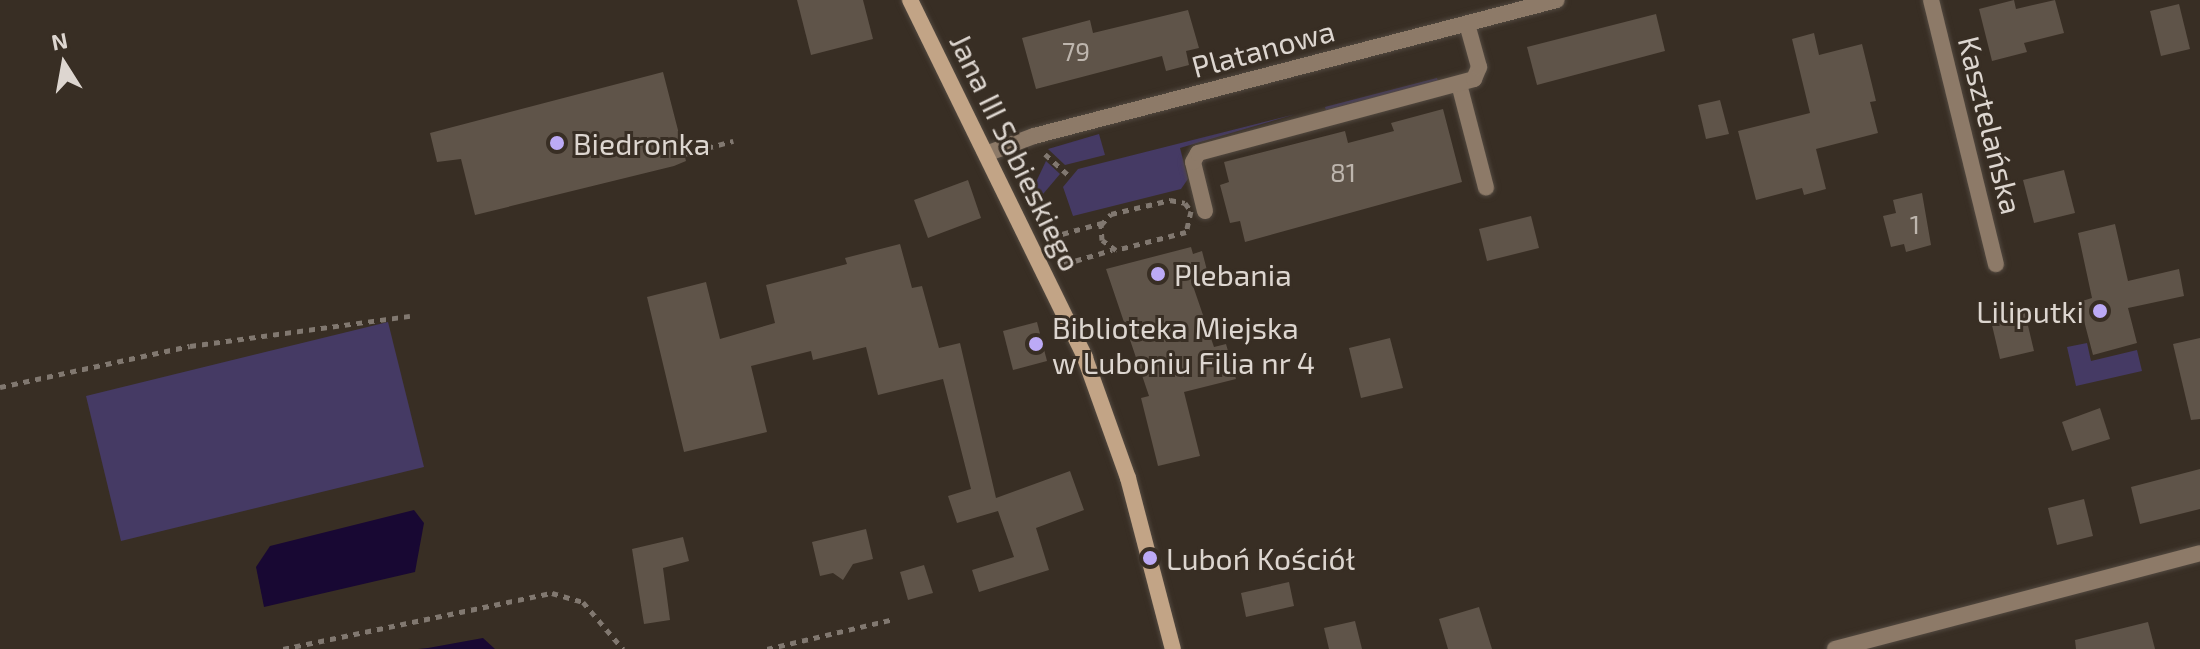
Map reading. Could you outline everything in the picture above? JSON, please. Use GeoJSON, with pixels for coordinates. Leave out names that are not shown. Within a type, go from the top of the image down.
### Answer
{"type":"FeatureCollection","features":[{"type":"Feature","properties":{"kind":"street","name":"Jana III Sobieskiego"},"geometry":{"type":"LineString","coordinates":[[910,0],[1100,397],[1132,492],[1173,649]]}},
{"type":"Feature","properties":{"kind":"street","name":"Platanowa"},"geometry":{"type":"LineString","coordinates":[[986,154],[1034,136],[1557,0]]}},
{"type":"Feature","properties":{"kind":"street","name":"Kasztelańska"},"geometry":{"type":"LineString","coordinates":[[1931,0],[1996,264]]}},
{"type":"Feature","properties":{"kind":"street"},"geometry":{"type":"LineString","coordinates":[[1205,211],[1193,162],[1198,153],[1459,84],[1479,72],[1467,24]]}},
{"type":"Feature","properties":{"kind":"street"},"geometry":{"type":"LineString","coordinates":[[1459,84],[1486,188]]}},
{"type":"Feature","properties":{"kind":"street"},"geometry":{"type":"LineString","coordinates":[[1835,649],[2200,553]]}},
{"type":"Feature","properties":{"kind":"path"},"geometry":{"type":"LineString","coordinates":[[684,154],[733,141]]}},
{"type":"Feature","properties":{"kind":"path"},"geometry":{"type":"LineString","coordinates":[[1042,158],[1046,154],[1067,174]]}},
{"type":"Feature","properties":{"kind":"path"},"geometry":{"type":"LineString","coordinates":[[1051,237],[1103,223],[1111,214],[1170,200],[1185,203],[1191,211],[1189,227],[1180,235],[1113,249],[1064,264]]}},
{"type":"Feature","properties":{"kind":"path"},"geometry":{"type":"LineString","coordinates":[[1103,223],[1102,240],[1113,249]]}},
{"type":"Feature","properties":{"kind":"path"},"geometry":{"type":"LineString","coordinates":[[0,387],[190,346],[410,316]]}},
{"type":"Feature","properties":{"kind":"path"},"geometry":{"type":"LineString","coordinates":[[283,649],[552,593],[583,602],[623,649]]}},
{"type":"Feature","properties":{"kind":"path"},"geometry":{"type":"LineString","coordinates":[[767,649],[894,619]]}},
{"type":"Feature","properties":{"kind":"shaded area"},"geometry":{"type":"Polygon","coordinates":[[[1437,78],[1438,81],[1326,110],[1325,107],[1437,78]]]}},
{"type":"Feature","properties":{"kind":"shaded area"},"geometry":{"type":"Polygon","coordinates":[[[1296,114],[1180,148],[1188,179],[1181,189],[1073,216],[1063,187],[1078,169],[1296,114]]]}},
{"type":"Feature","properties":{"kind":"shaded area"},"geometry":{"type":"Polygon","coordinates":[[[1099,134],[1105,155],[1065,165],[1048,149],[1099,134]]]}},
{"type":"Feature","properties":{"kind":"shaded area"},"geometry":{"type":"Polygon","coordinates":[[[1046,161],[1060,174],[1038,200],[1036,182],[1046,161]]]}},
{"type":"Feature","properties":{"kind":"shaded area"},"geometry":{"type":"Polygon","coordinates":[[[388,322],[424,467],[121,541],[86,396],[388,322]]]}},
{"type":"Feature","properties":{"kind":"shaded area"},"geometry":{"type":"Polygon","coordinates":[[[2087,343],[2091,361],[2137,350],[2142,371],[2076,386],[2067,347],[2087,343]]]}},
{"type":"Feature","properties":{"kind":"shaded area"},"geometry":{"type":"Polygon","coordinates":[[[414,510],[424,523],[415,572],[264,607],[256,567],[270,546],[414,510]]]}},
{"type":"Feature","properties":{"kind":"shaded area"},"geometry":{"type":"Polygon","coordinates":[[[483,638],[495,649],[418,649],[428,648],[483,638]]]}},
{"type":"Feature","properties":{"kind":"building"},"geometry":{"type":"Polygon","coordinates":[[[797,0],[863,0],[873,39],[811,55],[797,0]]]}},
{"type":"Feature","properties":{"kind":"building"},"geometry":{"type":"Polygon","coordinates":[[[2014,0],[2016,9],[2055,0],[2064,33],[2024,43],[2027,52],[1992,61],[1979,9],[2014,0]]]}},
{"type":"Feature","properties":{"kind":"building"},"geometry":{"type":"Polygon","coordinates":[[[2179,4],[2190,49],[2161,56],[2150,11],[2179,4]]]}},
{"type":"Feature","properties":{"kind":"building"},"geometry":{"type":"Polygon","coordinates":[[[1188,10],[1199,48],[1186,51],[1189,65],[1166,71],[1162,56],[1036,89],[1022,38],[1090,20],[1093,33],[1188,10]]]}},
{"type":"Feature","properties":{"kind":"building"},"geometry":{"type":"Polygon","coordinates":[[[1656,14],[1665,51],[1537,85],[1527,47],[1656,14]]]}},
{"type":"Feature","properties":{"kind":"building"},"geometry":{"type":"Polygon","coordinates":[[[1814,33],[1819,55],[1862,44],[1876,101],[1870,102],[1878,133],[1816,149],[1826,189],[1804,195],[1802,188],[1756,200],[1738,131],[1810,113],[1792,39],[1814,33]]]}},
{"type":"Feature","properties":{"kind":"building","name":"Biedronka"},"geometry":{"type":"Polygon","coordinates":[[[663,72],[686,161],[674,166],[475,215],[461,159],[437,162],[430,133],[663,72]]]}},
{"type":"Feature","properties":{"kind":"building"},"geometry":{"type":"Polygon","coordinates":[[[1720,100],[1729,134],[1706,139],[1698,105],[1720,100]]]}},
{"type":"Feature","properties":{"kind":"building"},"geometry":{"type":"Polygon","coordinates":[[[1443,109],[1462,182],[1245,242],[1240,221],[1230,223],[1220,185],[1229,182],[1224,162],[1345,131],[1348,143],[1394,131],[1391,123],[1443,109]]]}},
{"type":"Feature","properties":{"kind":"building"},"geometry":{"type":"Polygon","coordinates":[[[2064,170],[2075,213],[2034,223],[2023,180],[2064,170]]]}},
{"type":"Feature","properties":{"kind":"building"},"geometry":{"type":"Polygon","coordinates":[[[968,180],[981,218],[928,238],[914,200],[968,180]]]}},
{"type":"Feature","properties":{"kind":"building"},"geometry":{"type":"Polygon","coordinates":[[[1922,193],[1931,245],[1906,252],[1904,244],[1891,247],[1883,216],[1896,213],[1893,200],[1922,193]]]}},
{"type":"Feature","properties":{"kind":"building"},"geometry":{"type":"Polygon","coordinates":[[[1531,216],[1539,248],[1487,261],[1479,229],[1531,216]]]}},
{"type":"Feature","properties":{"kind":"building"},"geometry":{"type":"Polygon","coordinates":[[[2115,224],[2128,281],[2179,269],[2184,296],[2128,308],[2137,343],[2093,355],[2079,302],[2092,298],[2078,233],[2115,224]]]}},
{"type":"Feature","properties":{"kind":"building"},"geometry":{"type":"Polygon","coordinates":[[[900,244],[912,288],[922,286],[939,348],[960,343],[996,498],[1070,471],[1084,510],[1036,528],[1049,570],[979,592],[972,570],[1014,557],[998,511],[957,523],[948,496],[971,489],[943,379],[878,395],[866,347],[813,360],[811,351],[751,366],[767,432],[684,452],[647,297],[706,282],[720,339],[775,323],[766,285],[847,264],[845,258],[900,244]]]}},
{"type":"Feature","properties":{"kind":"building"},"geometry":{"type":"Polygon","coordinates":[[[1191,247],[1193,254],[1202,251],[1209,278],[1192,283],[1214,347],[1226,344],[1236,379],[1184,392],[1200,456],[1158,466],[1141,398],[1149,396],[1106,269],[1191,247]]]}},
{"type":"Feature","properties":{"kind":"building"},"geometry":{"type":"Polygon","coordinates":[[[2025,313],[2034,351],[2000,359],[1991,321],[2025,313]]]}},
{"type":"Feature","properties":{"kind":"building"},"geometry":{"type":"Polygon","coordinates":[[[1037,322],[1047,361],[1013,370],[1003,331],[1037,322]]]}},
{"type":"Feature","properties":{"kind":"building"},"geometry":{"type":"Polygon","coordinates":[[[1390,338],[1403,388],[1361,398],[1349,348],[1390,338]]]}},
{"type":"Feature","properties":{"kind":"building"},"geometry":{"type":"Polygon","coordinates":[[[2200,338],[2200,419],[2191,420],[2173,344],[2200,338]]]}},
{"type":"Feature","properties":{"kind":"building"},"geometry":{"type":"Polygon","coordinates":[[[2100,408],[2110,439],[2072,451],[2062,422],[2100,408]]]}},
{"type":"Feature","properties":{"kind":"building"},"geometry":{"type":"Polygon","coordinates":[[[2200,469],[2200,509],[2140,524],[2131,487],[2200,469]]]}},
{"type":"Feature","properties":{"kind":"building"},"geometry":{"type":"Polygon","coordinates":[[[2084,499],[2093,536],[2057,545],[2048,508],[2084,499]]]}},
{"type":"Feature","properties":{"kind":"building"},"geometry":{"type":"Polygon","coordinates":[[[866,529],[873,559],[853,564],[843,580],[833,573],[820,576],[812,542],[866,529]]]}},
{"type":"Feature","properties":{"kind":"building"},"geometry":{"type":"Polygon","coordinates":[[[683,537],[689,561],[663,568],[670,620],[644,624],[632,549],[683,537]]]}},
{"type":"Feature","properties":{"kind":"building"},"geometry":{"type":"Polygon","coordinates":[[[924,565],[933,593],[908,600],[900,572],[924,565]]]}},
{"type":"Feature","properties":{"kind":"building"},"geometry":{"type":"Polygon","coordinates":[[[1289,582],[1294,606],[1246,617],[1241,593],[1289,582]]]}},
{"type":"Feature","properties":{"kind":"building"},"geometry":{"type":"Polygon","coordinates":[[[1479,607],[1492,649],[1448,649],[1439,619],[1479,607]]]}},
{"type":"Feature","properties":{"kind":"building"},"geometry":{"type":"Polygon","coordinates":[[[1355,621],[1362,649],[1329,649],[1324,628],[1355,621]]]}},
{"type":"Feature","properties":{"kind":"building"},"geometry":{"type":"Polygon","coordinates":[[[2148,622],[2155,649],[2076,649],[2075,640],[2148,622]]]}},
{"type":"Feature","properties":{"kind":"place","name":"Biedronka"},"geometry":{"type":"Point","coordinates":[557,143]}},
{"type":"Feature","properties":{"kind":"place","name":"Plebania"},"geometry":{"type":"Point","coordinates":[1158,274]}},
{"type":"Feature","properties":{"kind":"place","name":"Liliputki"},"geometry":{"type":"Point","coordinates":[2100,311]}},
{"type":"Feature","properties":{"kind":"place","name":"Biblioteka Miejska w Luboniu Filia nr 4"},"geometry":{"type":"Point","coordinates":[1036,344]}},
{"type":"Feature","properties":{"kind":"place","name":"Luboń Kościół"},"geometry":{"type":"Point","coordinates":[1150,558]}}]}
